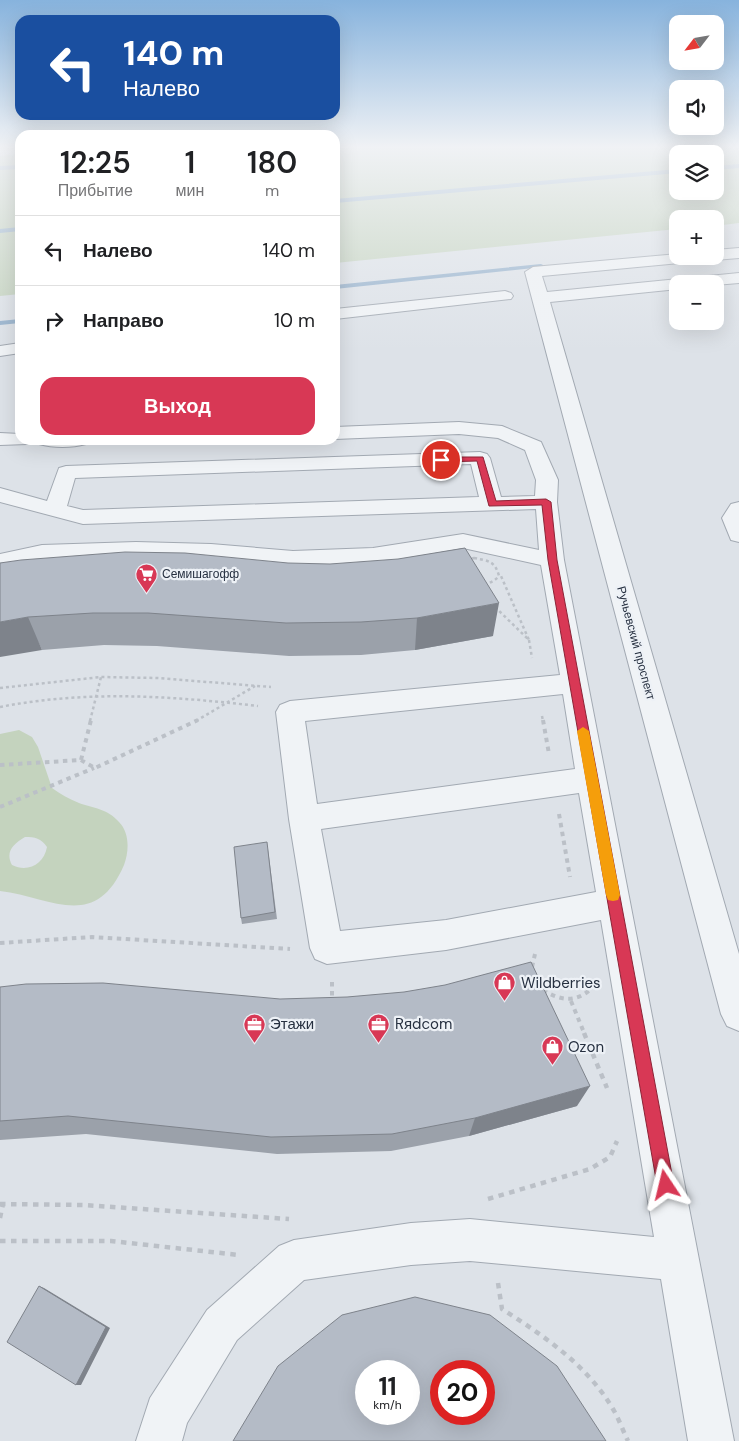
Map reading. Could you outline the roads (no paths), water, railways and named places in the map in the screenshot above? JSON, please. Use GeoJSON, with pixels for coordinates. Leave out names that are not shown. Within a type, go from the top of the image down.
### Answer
{"type":"FeatureCollection","features":[{"type":"Feature","properties":{"kind":"street"},"geometry":{"type":"LineString","coordinates":[[724,254],[739,253]]}},
{"type":"Feature","properties":{"kind":"street","name":"Ручьевский проспект"},"geometry":{"type":"LineString","coordinates":[[669,259],[534,272],[739,1014]]}},
{"type":"Feature","properties":{"kind":"street"},"geometry":{"type":"LineString","coordinates":[[724,279],[739,278]]}},
{"type":"Feature","properties":{"kind":"street"},"geometry":{"type":"LineString","coordinates":[[541,298],[669,285]]}},
{"type":"Feature","properties":{"kind":"street"},"geometry":{"type":"LineString","coordinates":[[340,313],[505,296]]}},
{"type":"Feature","properties":{"kind":"street"},"geometry":{"type":"LineString","coordinates":[[0,351],[15,349]]}},
{"type":"Feature","properties":{"kind":"street"},"geometry":{"type":"LineString","coordinates":[[340,433],[459,428],[502,432],[534,446],[547,480],[546,502],[552,560],[711,1441]]}},
{"type":"Feature","properties":{"kind":"street"},"geometry":{"type":"LineString","coordinates":[[0,439],[15,440]]}},
{"type":"Feature","properties":{"kind":"street"},"geometry":{"type":"LineString","coordinates":[[55,510],[66,472],[480,458],[492,504]]}},
{"type":"Feature","properties":{"kind":"street"},"geometry":{"type":"LineString","coordinates":[[0,495],[83,517],[546,502]]}},
{"type":"Feature","properties":{"kind":"street"},"geometry":{"type":"LineString","coordinates":[[739,509],[733,518],[739,535]]}},
{"type":"Feature","properties":{"kind":"street"},"geometry":{"type":"LineString","coordinates":[[0,562],[42,553],[136,550],[211,552],[293,560],[373,556],[462,541],[552,560]]}},
{"type":"Feature","properties":{"kind":"street"},"geometry":{"type":"LineString","coordinates":[[574,683],[290,712],[304,819],[326,948],[446,935],[614,903]]}},
{"type":"Feature","properties":{"kind":"street"},"geometry":{"type":"LineString","coordinates":[[304,819],[591,779]]}},
{"type":"Feature","properties":{"kind":"street"},"geometry":{"type":"LineString","coordinates":[[159,1441],[166,1414],[222,1325],[294,1261],[410,1244],[470,1240],[679,1260]]}},
{"type":"Feature","properties":{"kind":"waterway"},"geometry":{"type":"LineString","coordinates":[[0,231],[15,230]]}},
{"type":"Feature","properties":{"kind":"waterway"},"geometry":{"type":"LineString","coordinates":[[340,286],[541,266]]}},
{"type":"Feature","properties":{"kind":"waterway"},"geometry":{"type":"LineString","coordinates":[[0,323],[15,322]]}},
{"type":"Feature","properties":{"kind":"place","name":"Семишагофф"},"geometry":{"type":"Point","coordinates":[146,593]}},
{"type":"Feature","properties":{"kind":"place","name":"Wildberries"},"geometry":{"type":"Point","coordinates":[505,1002]}},
{"type":"Feature","properties":{"kind":"place","name":"Этажи"},"geometry":{"type":"Point","coordinates":[254,1043]}},
{"type":"Feature","properties":{"kind":"place","name":"Rяdcom"},"geometry":{"type":"Point","coordinates":[379,1043]}},
{"type":"Feature","properties":{"kind":"place","name":"Ozon"},"geometry":{"type":"Point","coordinates":[552,1066]}}]}
